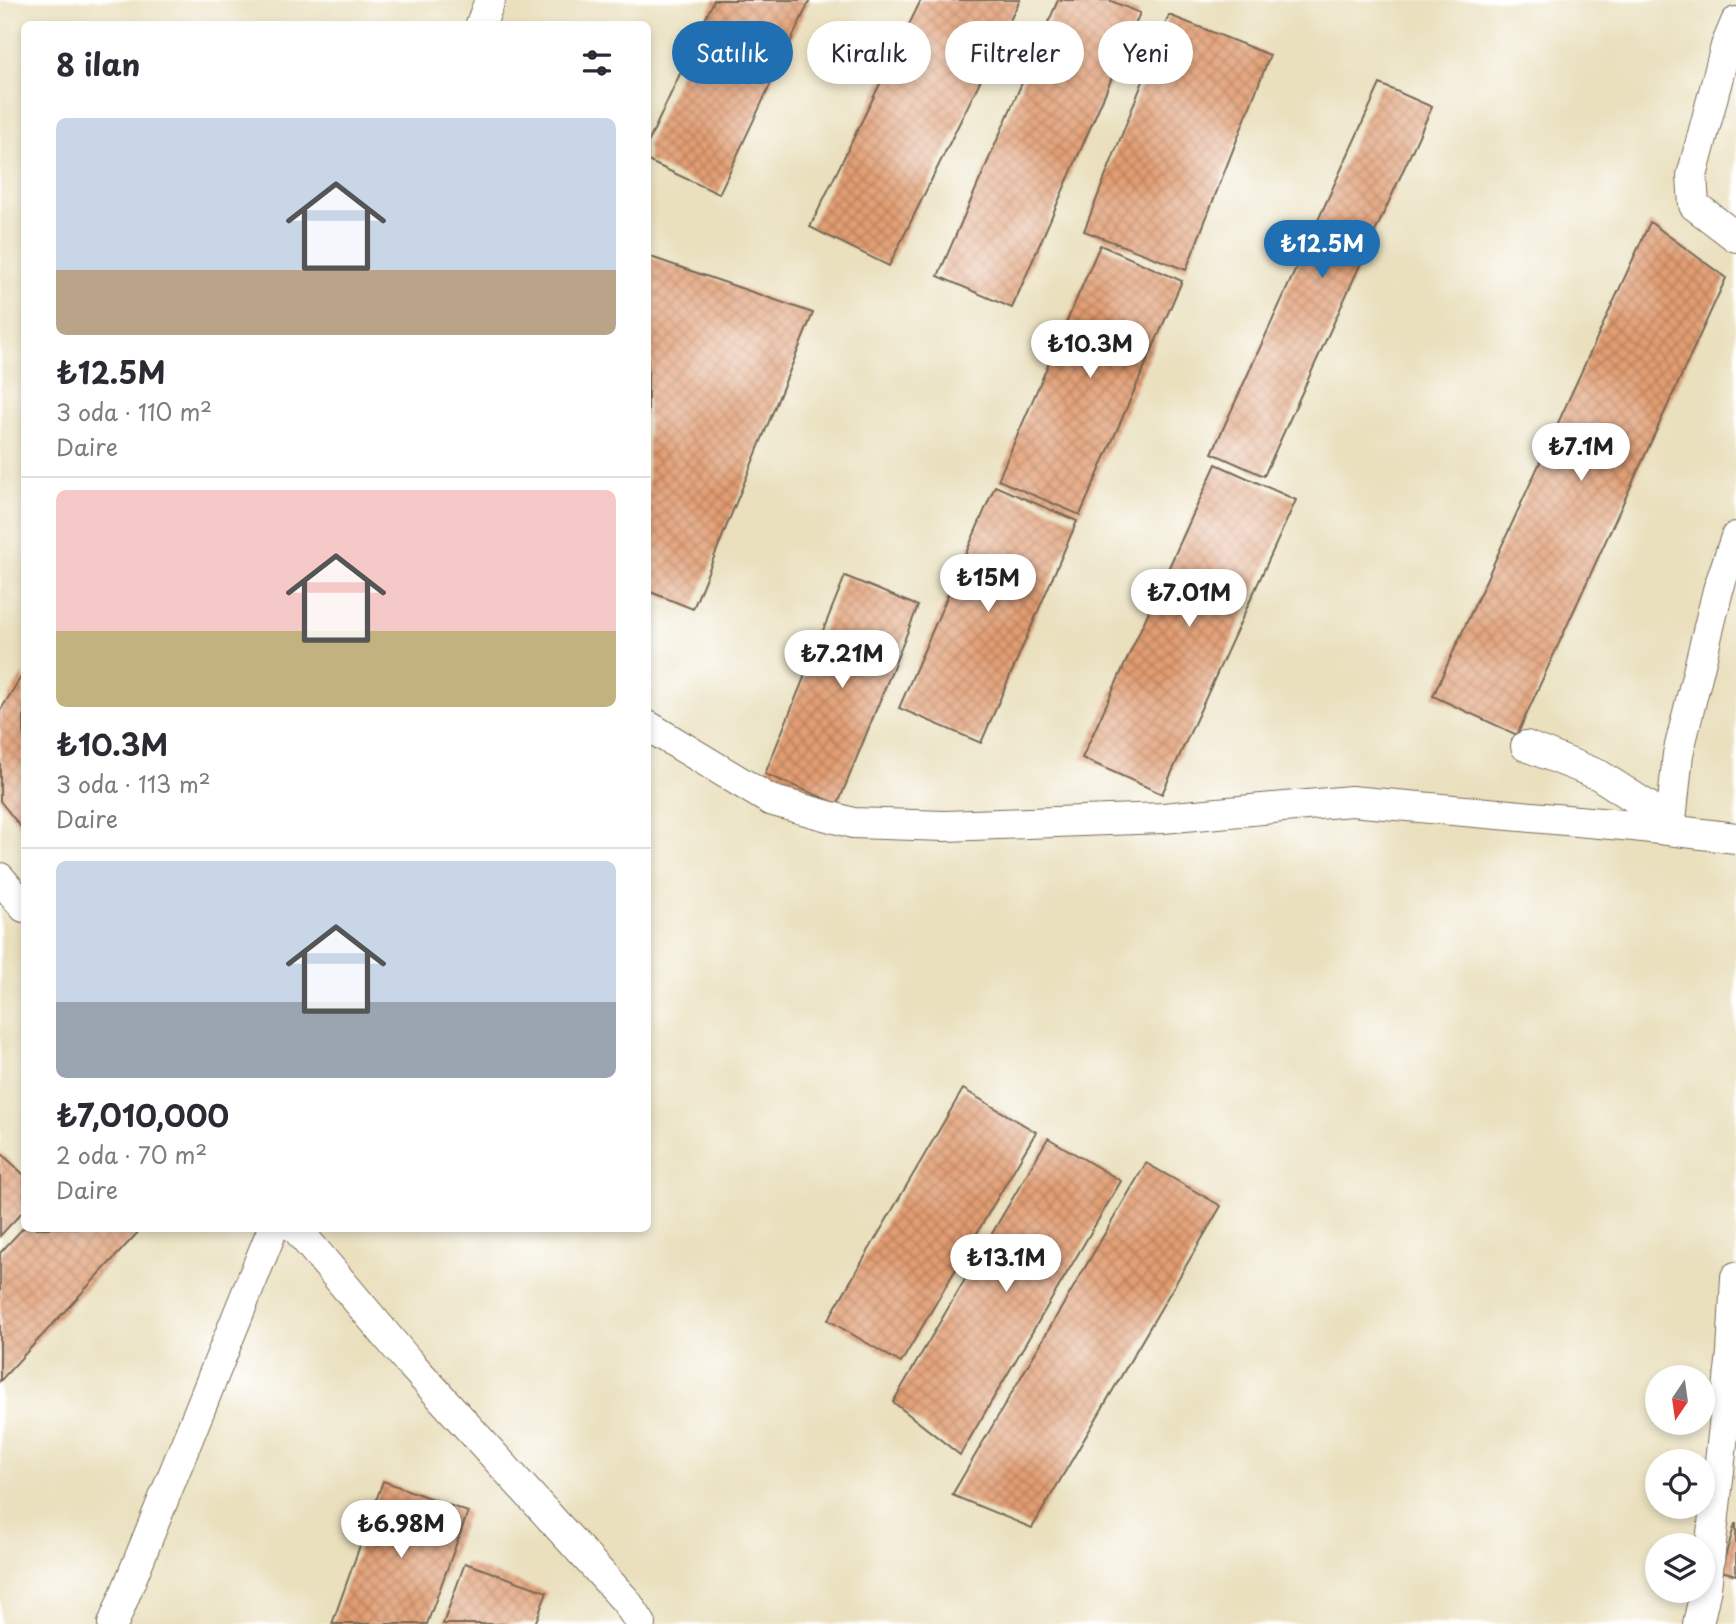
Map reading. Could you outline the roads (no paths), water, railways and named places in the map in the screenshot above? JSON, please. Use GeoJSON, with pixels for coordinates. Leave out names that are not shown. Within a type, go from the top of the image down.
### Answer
{"type":"FeatureCollection","features":[{"type":"Feature","properties":{"kind":"street"},"geometry":{"type":"LineString","coordinates":[[482,21],[490,0]]}},
{"type":"Feature","properties":{"kind":"street"},"geometry":{"type":"LineString","coordinates":[[1736,22],[1726,46],[1692,176],[1695,205],[1736,237]]}},
{"type":"Feature","properties":{"kind":"street"},"geometry":{"type":"LineString","coordinates":[[1670,830],[1678,754],[1718,590],[1736,537]]}},
{"type":"Feature","properties":{"kind":"street"},"geometry":{"type":"LineString","coordinates":[[651,728],[770,800],[853,823],[946,826],[1163,818],[1351,801],[1736,838]]}},
{"type":"Feature","properties":{"kind":"street"},"geometry":{"type":"LineString","coordinates":[[1526,746],[1599,775],[1649,807],[1670,830]]}},
{"type":"Feature","properties":{"kind":"street"},"geometry":{"type":"LineString","coordinates":[[0,878],[21,903]]}},
{"type":"Feature","properties":{"kind":"street"},"geometry":{"type":"LineString","coordinates":[[113,1624],[271,1232]]}},
{"type":"Feature","properties":{"kind":"street"},"geometry":{"type":"LineString","coordinates":[[299,1232],[408,1361],[626,1601],[641,1624]]}},
{"type":"Feature","properties":{"kind":"street"},"geometry":{"type":"LineString","coordinates":[[1698,1624],[1706,1588],[1727,1394],[1736,1277]]}}]}
